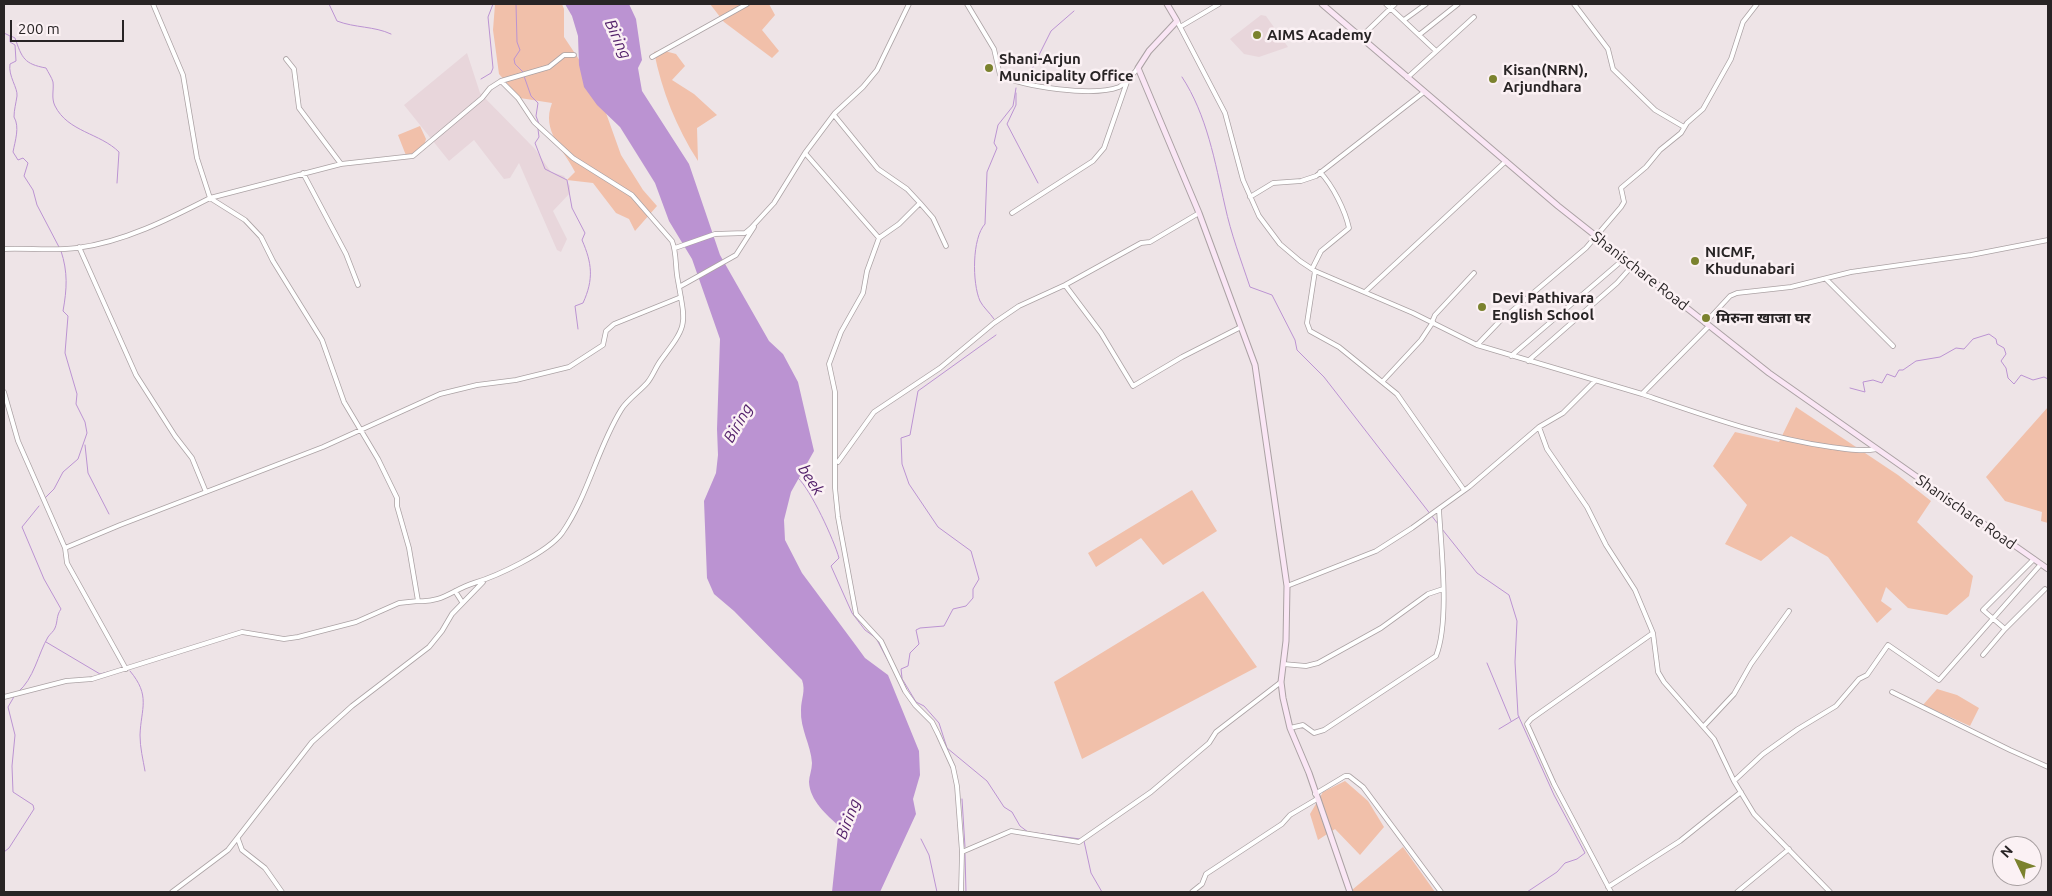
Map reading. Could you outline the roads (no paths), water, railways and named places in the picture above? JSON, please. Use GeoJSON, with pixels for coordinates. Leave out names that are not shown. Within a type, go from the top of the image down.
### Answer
{"type":"FeatureCollection","features":[{"type":"Feature","properties":{"kind":"street"},"geometry":{"type":"LineString","coordinates":[[153,4],[183,75],[197,158],[210,198],[245,220],[261,237],[273,261],[322,340],[344,402],[396,498],[396,506],[409,548],[418,601]]}},
{"type":"Feature","properties":{"kind":"street"},"geometry":{"type":"LineString","coordinates":[[652,57],[748,4]]}},
{"type":"Feature","properties":{"kind":"street"},"geometry":{"type":"LineString","coordinates":[[675,248],[715,234],[745,233],[758,221],[774,203],[805,153],[834,115],[863,88],[877,70],[908,4]]}},
{"type":"Feature","properties":{"kind":"street"},"geometry":{"type":"LineString","coordinates":[[967,4],[994,49],[1000,75],[1013,82],[1058,90],[1090,90],[1119,87],[1127,81],[1149,51],[1177,21]]}},
{"type":"Feature","properties":{"kind":"street"},"geometry":{"type":"LineString","coordinates":[[1167,4],[1224,113],[1243,180],[1263,223],[1280,244],[1314,270],[1432,322],[1477,345],[1511,356],[1804,443],[1840,448],[1877,449]]}},
{"type":"Feature","properties":{"kind":"street"},"geometry":{"type":"LineString","coordinates":[[1180,27],[1219,4]]}},
{"type":"Feature","properties":{"kind":"street","name":"Shanischare Road"},"geometry":{"type":"LineString","coordinates":[[1322,4],[1506,162],[1707,325],[1769,373],[2048,569]]}},
{"type":"Feature","properties":{"kind":"street"},"geometry":{"type":"LineString","coordinates":[[1386,4],[1436,50]]}},
{"type":"Feature","properties":{"kind":"street"},"geometry":{"type":"LineString","coordinates":[[1361,37],[1395,4]]}},
{"type":"Feature","properties":{"kind":"street"},"geometry":{"type":"LineString","coordinates":[[1404,20],[1426,4]]}},
{"type":"Feature","properties":{"kind":"street"},"geometry":{"type":"LineString","coordinates":[[1419,35],[1458,4]]}},
{"type":"Feature","properties":{"kind":"street"},"geometry":{"type":"LineString","coordinates":[[1574,4],[1608,49],[1613,69],[1650,102],[1655,110],[1684,127]]}},
{"type":"Feature","properties":{"kind":"street"},"geometry":{"type":"LineString","coordinates":[[1477,345],[1499,322],[1598,237],[1624,202],[1621,188],[1646,166],[1660,150],[1681,134],[1684,127],[1704,109],[1728,66],[1743,22],[1757,4]]}},
{"type":"Feature","properties":{"kind":"street"},"geometry":{"type":"LineString","coordinates":[[1407,78],[1436,50],[1474,18]]}},
{"type":"Feature","properties":{"kind":"street"},"geometry":{"type":"LineString","coordinates":[[4,249],[79,248],[134,233],[210,198],[341,164],[413,156],[482,98],[490,88],[501,82],[549,67],[564,54],[574,55]]}},
{"type":"Feature","properties":{"kind":"street"},"geometry":{"type":"LineString","coordinates":[[286,59],[294,69],[299,108],[341,164]]}},
{"type":"Feature","properties":{"kind":"street"},"geometry":{"type":"LineString","coordinates":[[1138,68],[1199,213],[1255,365],[1287,586],[1286,641],[1281,682],[1290,728],[1350,892]]}},
{"type":"Feature","properties":{"kind":"street"},"geometry":{"type":"LineString","coordinates":[[1012,213],[1093,161],[1104,148],[1127,81]]}},
{"type":"Feature","properties":{"kind":"street"},"geometry":{"type":"LineString","coordinates":[[4,697],[66,682],[92,679],[242,632],[284,638],[298,637],[356,622],[399,603],[432,602],[485,580],[536,552],[562,533],[621,408],[651,377],[659,362],[681,334],[684,324],[674,260],[675,248],[672,241],[632,195],[572,158],[534,122],[508,85],[501,82]]}},
{"type":"Feature","properties":{"kind":"street"},"geometry":{"type":"LineString","coordinates":[[1250,197],[1273,183],[1309,179],[1424,92]]}},
{"type":"Feature","properties":{"kind":"street"},"geometry":{"type":"LineString","coordinates":[[834,115],[878,169],[907,189],[920,203],[932,218],[946,246]]}},
{"type":"Feature","properties":{"kind":"street"},"geometry":{"type":"LineString","coordinates":[[805,153],[879,238]]}},
{"type":"Feature","properties":{"kind":"street"},"geometry":{"type":"LineString","coordinates":[[1365,292],[1506,162]]}},
{"type":"Feature","properties":{"kind":"street"},"geometry":{"type":"LineString","coordinates":[[1320,172],[1333,189],[1347,219],[1349,228],[1321,251],[1314,270],[1307,323],[1310,331],[1339,347],[1383,381],[1409,409],[1464,490]]}},
{"type":"Feature","properties":{"kind":"street"},"geometry":{"type":"LineString","coordinates":[[303,173],[346,254],[358,285]]}},
{"type":"Feature","properties":{"kind":"street"},"geometry":{"type":"LineString","coordinates":[[920,203],[899,224],[879,238],[867,271],[863,293],[841,332],[829,364],[835,392],[838,517],[856,614],[881,641],[897,670],[905,691],[915,705],[932,722],[953,767],[957,786],[962,852],[961,892]]}},
{"type":"Feature","properties":{"kind":"street"},"geometry":{"type":"LineString","coordinates":[[837,463],[874,412],[940,368],[994,323],[1019,306],[1065,285],[1141,243],[1150,242],[1199,213]]}},
{"type":"Feature","properties":{"kind":"street"},"geometry":{"type":"LineString","coordinates":[[679,286],[736,255],[758,221]]}},
{"type":"Feature","properties":{"kind":"street"},"geometry":{"type":"LineString","coordinates":[[1642,394],[1707,325],[1730,296],[1737,293],[1791,287],[1852,272],[1972,255],[2048,240]]}},
{"type":"Feature","properties":{"kind":"street"},"geometry":{"type":"LineString","coordinates":[[79,248],[136,375],[175,436],[192,458],[206,492]]}},
{"type":"Feature","properties":{"kind":"street"},"geometry":{"type":"LineString","coordinates":[[1511,356],[1625,258]]}},
{"type":"Feature","properties":{"kind":"street"},"geometry":{"type":"LineString","coordinates":[[1528,361],[1618,283],[1633,265]]}},
{"type":"Feature","properties":{"kind":"street"},"geometry":{"type":"LineString","coordinates":[[1383,381],[1421,340],[1435,315],[1474,273]]}},
{"type":"Feature","properties":{"kind":"street"},"geometry":{"type":"LineString","coordinates":[[1826,279],[1893,346]]}},
{"type":"Feature","properties":{"kind":"street"},"geometry":{"type":"LineString","coordinates":[[1065,285],[1101,333],[1133,386],[1182,357],[1241,327]]}},
{"type":"Feature","properties":{"kind":"street"},"geometry":{"type":"LineString","coordinates":[[65,548],[284,463],[392,417],[440,394],[477,384],[506,379],[516,380],[570,367],[603,345],[609,327],[681,297]]}},
{"type":"Feature","properties":{"kind":"street"},"geometry":{"type":"LineString","coordinates":[[1287,586],[1376,551],[1464,490],[1540,427],[1563,413],[1595,381]]}},
{"type":"Feature","properties":{"kind":"street"},"geometry":{"type":"LineString","coordinates":[[4,392],[18,441],[65,548],[67,564],[126,669]]}},
{"type":"Feature","properties":{"kind":"street"},"geometry":{"type":"LineString","coordinates":[[1540,427],[1547,450],[1587,507],[1606,545],[1635,590],[1653,633],[1658,672],[1678,700],[1714,739],[1734,781],[1754,814],[1789,849],[1801,865],[1830,892]]}},
{"type":"Feature","properties":{"kind":"street"},"geometry":{"type":"LineString","coordinates":[[1290,728],[1303,725],[1314,733],[1324,730],[1436,656],[1441,645],[1443,589],[1439,509]]}},
{"type":"Feature","properties":{"kind":"street"},"geometry":{"type":"LineString","coordinates":[[2005,629],[1983,610],[2034,559]]}},
{"type":"Feature","properties":{"kind":"street"},"geometry":{"type":"LineString","coordinates":[[1734,781],[1763,754],[1798,729],[1836,706],[1859,679],[1867,675],[1888,646],[1939,680],[2041,564]]}},
{"type":"Feature","properties":{"kind":"street"},"geometry":{"type":"LineString","coordinates":[[172,892],[212,864],[238,839],[312,742],[352,706],[429,647],[462,602],[485,580]]}},
{"type":"Feature","properties":{"kind":"street"},"geometry":{"type":"LineString","coordinates":[[1283,664],[1306,666],[1318,663],[1381,628],[1428,594],[1443,589]]}},
{"type":"Feature","properties":{"kind":"street"},"geometry":{"type":"LineString","coordinates":[[1984,655],[2005,629],[2045,589]]}},
{"type":"Feature","properties":{"kind":"street"},"geometry":{"type":"LineString","coordinates":[[455,591],[462,602]]}},
{"type":"Feature","properties":{"kind":"street"},"geometry":{"type":"LineString","coordinates":[[1704,726],[1734,694],[1751,664],[1789,611]]}},
{"type":"Feature","properties":{"kind":"street"},"geometry":{"type":"LineString","coordinates":[[1611,892],[1554,784],[1527,724],[1531,719],[1653,633]]}},
{"type":"Feature","properties":{"kind":"street"},"geometry":{"type":"LineString","coordinates":[[962,852],[1011,831],[1079,842],[1150,792],[1209,743],[1216,732],[1281,682]]}},
{"type":"Feature","properties":{"kind":"street"},"geometry":{"type":"LineString","coordinates":[[1892,692],[2048,767]]}},
{"type":"Feature","properties":{"kind":"street"},"geometry":{"type":"LineString","coordinates":[[1192,892],[1202,884],[1204,876],[1209,872],[1282,824],[1290,815],[1345,776],[1349,776],[1363,787],[1441,892]]}},
{"type":"Feature","properties":{"kind":"street"},"geometry":{"type":"LineString","coordinates":[[1608,887],[1680,841],[1741,792]]}},
{"type":"Feature","properties":{"kind":"street"},"geometry":{"type":"LineString","coordinates":[[238,839],[242,850],[265,868],[282,892]]}},
{"type":"Feature","properties":{"kind":"street"},"geometry":{"type":"LineString","coordinates":[[1737,892],[1789,849]]}},
{"type":"Feature","properties":{"kind":"water","name":"Biring"},"geometry":{"type":"Polygon","coordinates":[[[565,4],[629,4],[636,19],[642,60],[638,68],[642,91],[689,164],[720,255],[769,341],[783,354],[798,382],[814,451],[791,492],[784,520],[785,540],[802,573],[865,658],[888,675],[919,751],[920,775],[913,799],[916,814],[880,892],[832,892],[839,826],[820,807],[810,789],[809,780],[812,763],[801,717],[804,688],[802,680],[734,611],[714,594],[707,578],[704,501],[716,473],[718,455],[720,339],[692,259],[669,221],[655,183],[620,127],[597,105],[584,87],[579,65],[578,36],[572,16],[565,4]]]}},
{"type":"Feature","properties":{"kind":"waterway"},"geometry":{"type":"LineString","coordinates":[[329,4],[337,21],[391,34]]}},
{"type":"Feature","properties":{"kind":"waterway"},"geometry":{"type":"LineString","coordinates":[[481,79],[491,73],[493,68],[488,17],[493,4]]}},
{"type":"Feature","properties":{"kind":"waterway"},"geometry":{"type":"LineString","coordinates":[[516,4],[517,42],[520,50],[514,59],[515,64],[523,72]]}},
{"type":"Feature","properties":{"kind":"waterway"},"geometry":{"type":"LineString","coordinates":[[1015,79],[1031,71],[1051,31],[1074,11]]}},
{"type":"Feature","properties":{"kind":"waterway"},"geometry":{"type":"LineString","coordinates":[[4,33],[10,36],[10,42],[15,45],[16,61],[10,64],[17,93],[14,117],[17,130],[13,152],[18,160],[23,158],[28,163],[24,176],[33,190],[37,205],[59,247]]}},
{"type":"Feature","properties":{"kind":"waterway"},"geometry":{"type":"LineString","coordinates":[[11,36],[15,38],[22,55],[28,62],[46,68],[53,82],[54,103],[61,115],[76,127],[103,140],[119,152],[117,183]]}},
{"type":"Feature","properties":{"kind":"waterway"},"geometry":{"type":"LineString","coordinates":[[524,76],[531,96],[538,103],[536,116],[539,124]]}},
{"type":"Feature","properties":{"kind":"waterway"},"geometry":{"type":"LineString","coordinates":[[1182,77],[1191,92],[1204,123],[1214,156],[1230,227],[1250,287],[1272,295],[1295,340],[1297,350],[1324,377],[1438,524]]}},
{"type":"Feature","properties":{"kind":"waterway"},"geometry":{"type":"LineString","coordinates":[[994,319],[981,303],[977,293],[975,272],[976,250],[978,239],[985,224],[987,172],[997,148],[994,143],[998,125],[1013,106],[1016,88]]}},
{"type":"Feature","properties":{"kind":"waterway"},"geometry":{"type":"LineString","coordinates":[[1016,93],[1016,105],[1007,124],[1038,183]]}},
{"type":"Feature","properties":{"kind":"waterway"},"geometry":{"type":"LineString","coordinates":[[538,129],[539,137],[535,143],[545,169],[567,180],[572,208],[585,233],[582,240],[590,264],[590,279],[583,303],[575,306],[578,329]]}},
{"type":"Feature","properties":{"kind":"waterway"},"geometry":{"type":"LineString","coordinates":[[44,499],[54,489],[63,472],[78,459],[87,433],[85,422],[76,404],[77,394],[65,353],[68,316],[63,311],[66,281],[61,251]]}},
{"type":"Feature","properties":{"kind":"waterway"},"geometry":{"type":"LineString","coordinates":[[1850,388],[1865,392],[1863,382],[1873,380],[1882,383],[1887,374],[1895,377],[1899,370],[1903,370],[1916,361],[1940,357],[1956,348],[1964,349],[1973,339],[1989,334],[1996,339],[1997,344],[2004,348],[2006,354],[2001,361],[2006,368],[2008,378],[2014,384],[2021,375],[2033,380],[2044,377],[2048,379]]}},
{"type":"Feature","properties":{"kind":"waterway"},"geometry":{"type":"LineString","coordinates":[[902,678],[901,669],[908,666],[910,653],[919,644],[916,630],[944,626],[953,609],[966,606],[973,598],[973,589],[979,579],[971,551],[938,527],[909,484],[902,464],[901,438],[910,435],[918,391],[996,335]]}},
{"type":"Feature","properties":{"kind":"waterway"},"geometry":{"type":"LineString","coordinates":[[85,445],[88,473],[109,514]]}},
{"type":"Feature","properties":{"kind":"waterway","name":"beek"},"geometry":{"type":"LineString","coordinates":[[798,478],[809,493],[832,540],[839,558],[831,566],[852,613],[865,630],[876,638],[892,668]]}},
{"type":"Feature","properties":{"kind":"waterway"},"geometry":{"type":"LineString","coordinates":[[18,692],[32,673],[44,644],[56,625],[61,609],[44,579],[22,527],[39,506]]}},
{"type":"Feature","properties":{"kind":"waterway"},"geometry":{"type":"LineString","coordinates":[[1442,529],[1477,573],[1509,595],[1517,621],[1515,662],[1518,715],[1554,795],[1585,853],[1577,859],[1565,863],[1557,872],[1527,892]]}},
{"type":"Feature","properties":{"kind":"waterway"},"geometry":{"type":"LineString","coordinates":[[46,642],[100,674],[108,672]]}},
{"type":"Feature","properties":{"kind":"waterway"},"geometry":{"type":"LineString","coordinates":[[1487,663],[1511,721]]}},
{"type":"Feature","properties":{"kind":"waterway"},"geometry":{"type":"LineString","coordinates":[[130,671],[141,688],[143,695],[140,740],[145,771]]}},
{"type":"Feature","properties":{"kind":"waterway"},"geometry":{"type":"LineString","coordinates":[[901,677],[916,702],[924,706],[939,723],[947,748],[987,781],[1004,807],[1012,812],[1020,826],[1028,832],[1080,839]]}},
{"type":"Feature","properties":{"kind":"waterway"},"geometry":{"type":"LineString","coordinates":[[4,852],[9,848],[34,809],[33,805],[13,792],[12,766],[15,735],[8,707],[15,695]]}},
{"type":"Feature","properties":{"kind":"waterway"},"geometry":{"type":"LineString","coordinates":[[1499,729],[1519,717]]}},
{"type":"Feature","properties":{"kind":"waterway"},"geometry":{"type":"LineString","coordinates":[[962,799],[965,847]]}},
{"type":"Feature","properties":{"kind":"waterway"},"geometry":{"type":"LineString","coordinates":[[921,839],[929,855],[937,892]]}},
{"type":"Feature","properties":{"kind":"waterway"},"geometry":{"type":"LineString","coordinates":[[1084,841],[1091,873],[1102,892]]}},
{"type":"Feature","properties":{"kind":"waterway"},"geometry":{"type":"LineString","coordinates":[[965,854],[966,892]]}},
{"type":"Feature","properties":{"kind":"place","name":"AIMS Academy"},"geometry":{"type":"Point","coordinates":[1257,35]}},
{"type":"Feature","properties":{"kind":"place","name":"Shani-Arjun Municipality Office"},"geometry":{"type":"Point","coordinates":[989,68]}},
{"type":"Feature","properties":{"kind":"place","name":"Kisan(NRN), Arjundhara"},"geometry":{"type":"Point","coordinates":[1493,79]}},
{"type":"Feature","properties":{"kind":"place","name":"NICMF, Khudunabari"},"geometry":{"type":"Point","coordinates":[1695,261]}},
{"type":"Feature","properties":{"kind":"place","name":"Devi Pathivara English School"},"geometry":{"type":"Point","coordinates":[1482,307]}},
{"type":"Feature","properties":{"kind":"place","name":"मिरुना खाजा घर"},"geometry":{"type":"Point","coordinates":[1706,318]}}]}
